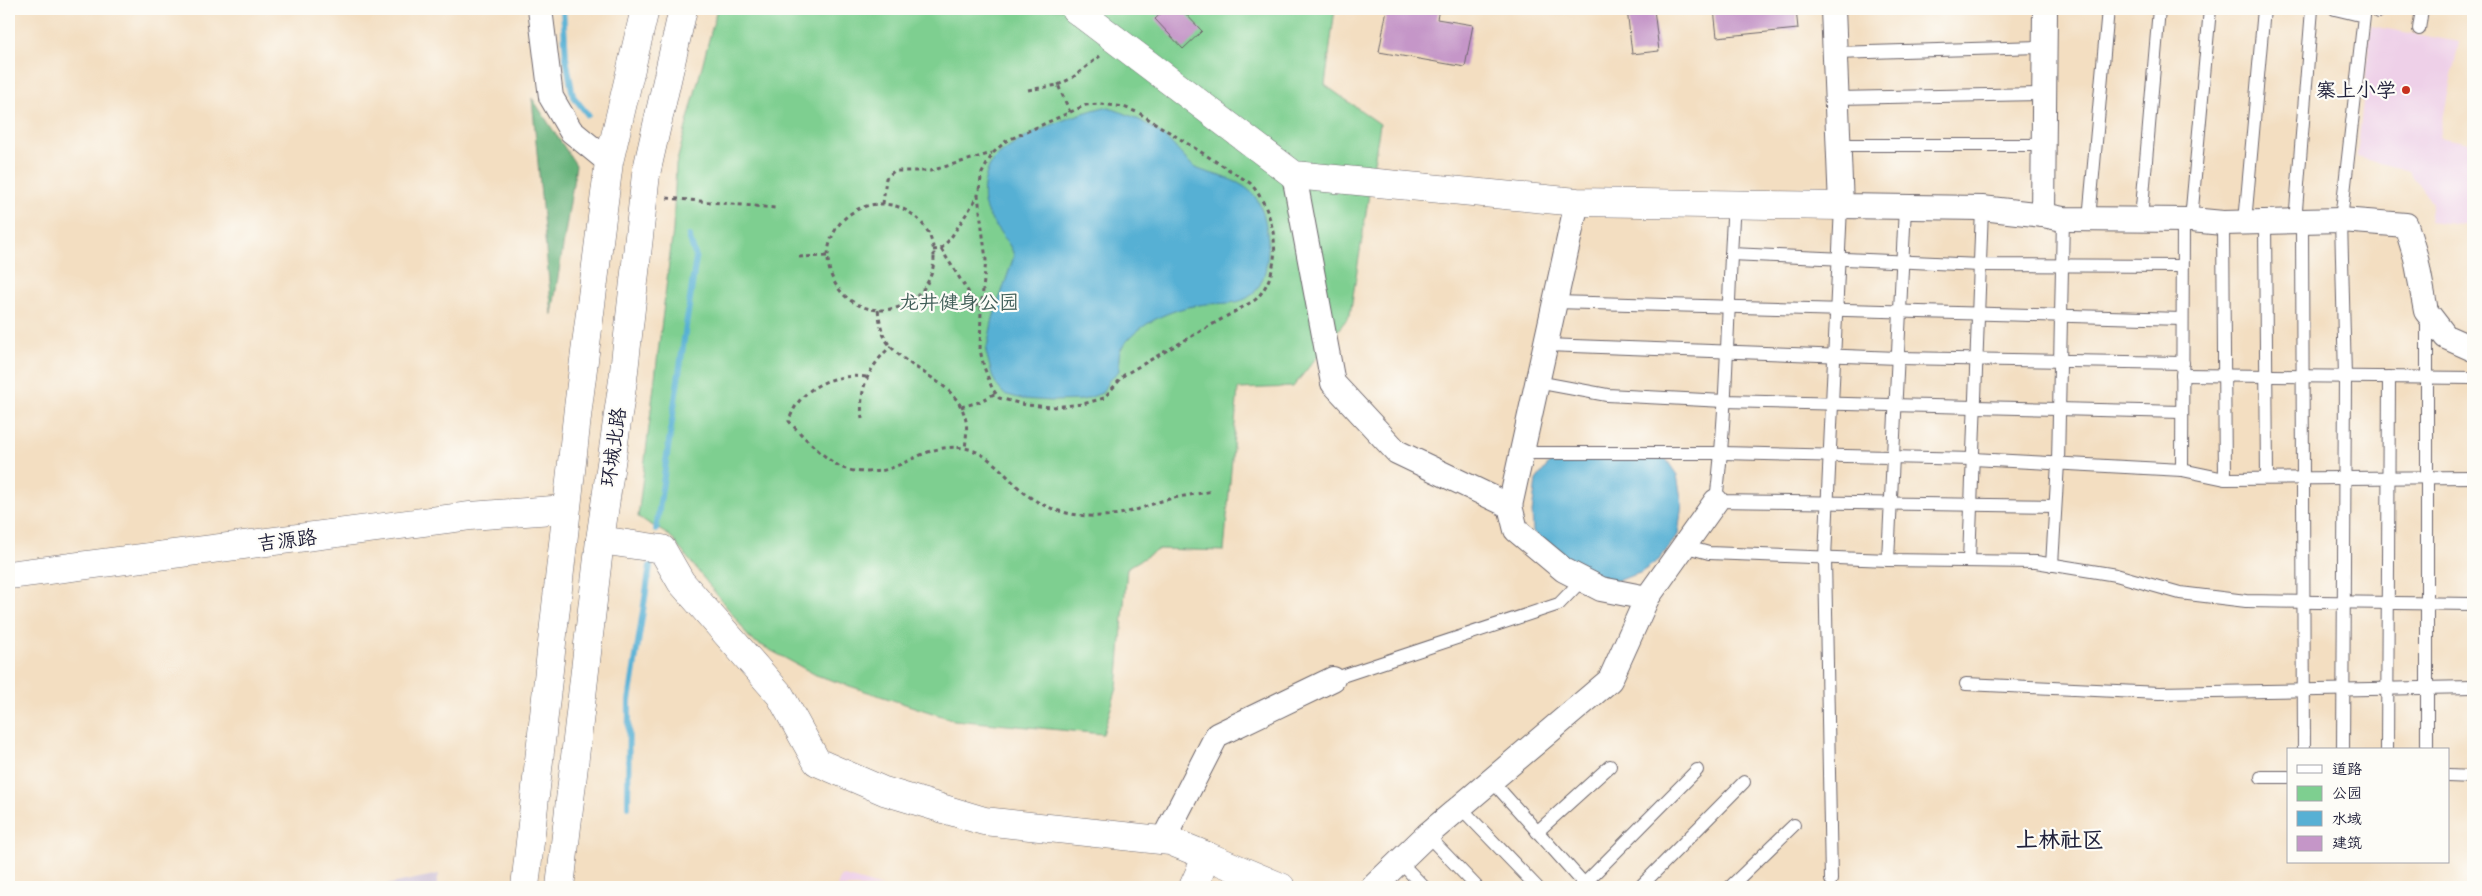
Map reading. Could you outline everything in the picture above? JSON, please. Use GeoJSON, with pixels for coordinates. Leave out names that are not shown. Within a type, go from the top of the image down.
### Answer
{"type":"FeatureCollection","features":[{"type":"Feature","properties":{"kind":"street"},"geometry":{"type":"LineString","coordinates":[[540,9],[551,97],[571,131],[609,162]]}},
{"type":"Feature","properties":{"kind":"street","name":"环城北路"},"geometry":{"type":"LineString","coordinates":[[525,887],[566,509],[609,162],[645,9]]}},
{"type":"Feature","properties":{"kind":"street","name":"环城北路"},"geometry":{"type":"LineString","coordinates":[[560,887],[600,540],[623,380],[646,174],[683,9]]}},
{"type":"Feature","properties":{"kind":"street"},"geometry":{"type":"LineString","coordinates":[[1075,9],[1112,39],[1294,175],[1577,202],[1982,208],[2053,217],[2090,219],[2244,222],[2341,220],[2406,225],[2416,258],[2426,311],[2446,337],[2473,349]]}},
{"type":"Feature","properties":{"kind":"street"},"geometry":{"type":"LineString","coordinates":[[1834,9],[1841,206]]}},
{"type":"Feature","properties":{"kind":"street"},"geometry":{"type":"LineString","coordinates":[[2045,9],[2044,146],[2053,217]]}},
{"type":"Feature","properties":{"kind":"street"},"geometry":{"type":"LineString","coordinates":[[1294,175],[1333,383],[1397,452],[1510,506]]}},
{"type":"Feature","properties":{"kind":"street"},"geometry":{"type":"LineString","coordinates":[[1577,202],[1510,506],[1516,530],[1564,570],[1601,589],[1647,598]]}},
{"type":"Feature","properties":{"kind":"street"},"geometry":{"type":"LineString","coordinates":[[1373,887],[1427,835],[1610,680],[1647,598],[1716,501]]}},
{"type":"Feature","properties":{"kind":"street","name":"吉源路"},"geometry":{"type":"LineString","coordinates":[[9,575],[470,516],[566,509]]}},
{"type":"Feature","properties":{"kind":"street"},"geometry":{"type":"LineString","coordinates":[[563,537],[662,549],[681,582],[780,694],[817,762],[884,791],[984,821],[1164,840],[1281,887]]}},
{"type":"Feature","properties":{"kind":"street"},"geometry":{"type":"LineString","coordinates":[[1164,840],[1216,735],[1333,679]]}},
{"type":"Feature","properties":{"kind":"street"},"geometry":{"type":"LineString","coordinates":[[1193,887],[1207,856]]}},
{"type":"Feature","properties":{"kind":"lane"},"geometry":{"type":"LineString","coordinates":[[2090,219],[2108,9]]}},
{"type":"Feature","properties":{"kind":"lane"},"geometry":{"type":"LineString","coordinates":[[2141,219],[2159,9]]}},
{"type":"Feature","properties":{"kind":"lane"},"geometry":{"type":"LineString","coordinates":[[2182,470],[2182,266],[2210,9]]}},
{"type":"Feature","properties":{"kind":"lane"},"geometry":{"type":"LineString","coordinates":[[2225,479],[2225,376],[2244,222],[2264,9]]}},
{"type":"Feature","properties":{"kind":"lane"},"geometry":{"type":"LineString","coordinates":[[2304,748],[2302,601],[2303,376],[2299,222],[2312,9]]}},
{"type":"Feature","properties":{"kind":"lane"},"geometry":{"type":"LineString","coordinates":[[2335,9],[2364,16],[2341,220],[2345,377],[2343,748]]}},
{"type":"Feature","properties":{"kind":"lane"},"geometry":{"type":"LineString","coordinates":[[2419,29],[2422,9]]}},
{"type":"Feature","properties":{"kind":"lane"},"geometry":{"type":"LineString","coordinates":[[1835,53],[2044,47]]}},
{"type":"Feature","properties":{"kind":"lane"},"geometry":{"type":"LineString","coordinates":[[1837,98],[2044,94]]}},
{"type":"Feature","properties":{"kind":"lane"},"geometry":{"type":"LineString","coordinates":[[1838,145],[2044,146]]}},
{"type":"Feature","properties":{"kind":"lane"},"geometry":{"type":"LineString","coordinates":[[1734,204],[1727,307],[1722,454],[1716,501],[1828,501],[2055,506]]}},
{"type":"Feature","properties":{"kind":"lane"},"geometry":{"type":"LineString","coordinates":[[1831,880],[1825,558],[1841,206]]}},
{"type":"Feature","properties":{"kind":"lane"},"geometry":{"type":"LineString","coordinates":[[1888,560],[1905,207]]}},
{"type":"Feature","properties":{"kind":"lane"},"geometry":{"type":"LineString","coordinates":[[1969,561],[1982,208]]}},
{"type":"Feature","properties":{"kind":"lane"},"geometry":{"type":"LineString","coordinates":[[2052,565],[2058,463],[2062,267],[2053,217]]}},
{"type":"Feature","properties":{"kind":"lane"},"geometry":{"type":"LineString","coordinates":[[2244,222],[2266,376],[2267,478]]}},
{"type":"Feature","properties":{"kind":"lane"},"geometry":{"type":"LineString","coordinates":[[1731,254],[1902,263],[2062,267],[2182,266]]}},
{"type":"Feature","properties":{"kind":"lane"},"geometry":{"type":"LineString","coordinates":[[1555,302],[2182,319]]}},
{"type":"Feature","properties":{"kind":"lane"},"geometry":{"type":"LineString","coordinates":[[2426,311],[2427,748]]}},
{"type":"Feature","properties":{"kind":"lane"},"geometry":{"type":"LineString","coordinates":[[1546,345],[1898,358],[2060,361],[2182,369],[2225,376],[2473,378]]}},
{"type":"Feature","properties":{"kind":"lane"},"geometry":{"type":"LineString","coordinates":[[2387,748],[2389,377]]}},
{"type":"Feature","properties":{"kind":"lane"},"geometry":{"type":"LineString","coordinates":[[1537,382],[1608,396],[1724,401],[2182,412]]}},
{"type":"Feature","properties":{"kind":"lane"},"geometry":{"type":"LineString","coordinates":[[1522,453],[1722,454],[1972,459],[2182,470],[2225,479],[2473,477]]}},
{"type":"Feature","properties":{"kind":"lane"},"geometry":{"type":"LineString","coordinates":[[1683,546],[1709,553],[1888,560],[2036,562],[2116,575],[2180,593],[2246,601],[2473,604]]}},
{"type":"Feature","properties":{"kind":"lane"},"geometry":{"type":"LineString","coordinates":[[1333,679],[1558,604],[1582,579]]}},
{"type":"Feature","properties":{"kind":"lane"},"geometry":{"type":"LineString","coordinates":[[1966,684],[2159,693],[2473,687]]}},
{"type":"Feature","properties":{"kind":"lane"},"geometry":{"type":"LineString","coordinates":[[1537,832],[1610,766]]}},
{"type":"Feature","properties":{"kind":"lane"},"geometry":{"type":"LineString","coordinates":[[1492,781],[1586,886],[1697,770]]}},
{"type":"Feature","properties":{"kind":"lane"},"geometry":{"type":"LineString","coordinates":[[2450,776],[2473,777]]}},
{"type":"Feature","properties":{"kind":"lane"},"geometry":{"type":"LineString","coordinates":[[2261,777],[2287,777]]}},
{"type":"Feature","properties":{"kind":"lane"},"geometry":{"type":"LineString","coordinates":[[1640,887],[1744,782]]}},
{"type":"Feature","properties":{"kind":"lane"},"geometry":{"type":"LineString","coordinates":[[1460,807],[1537,887]]}},
{"type":"Feature","properties":{"kind":"lane"},"geometry":{"type":"LineString","coordinates":[[1730,887],[1794,824]]}},
{"type":"Feature","properties":{"kind":"lane"},"geometry":{"type":"LineString","coordinates":[[1427,835],[1477,887]]}},
{"type":"Feature","properties":{"kind":"lane"},"geometry":{"type":"LineString","coordinates":[[1399,861],[1424,887]]}},
{"type":"Feature","properties":{"kind":"path"},"geometry":{"type":"LineString","coordinates":[[1028,90],[1058,85],[1072,78],[1099,58],[1112,39]]}},
{"type":"Feature","properties":{"kind":"path"},"geometry":{"type":"LineString","coordinates":[[1058,85],[1070,112]]}},
{"type":"Feature","properties":{"kind":"path"},"geometry":{"type":"LineString","coordinates":[[1101,104],[1124,107],[1139,113],[1250,183],[1264,203],[1273,230],[1272,271],[1264,291],[1255,300],[1124,375],[1104,398],[1083,404],[1052,407],[1026,405],[999,398],[984,367],[980,350],[980,310],[986,260],[978,195],[982,173],[993,153],[1006,141],[1086,105],[1101,104]]}},
{"type":"Feature","properties":{"kind":"path"},"geometry":{"type":"LineString","coordinates":[[883,204],[886,178],[894,171],[930,171],[993,153]]}},
{"type":"Feature","properties":{"kind":"path"},"geometry":{"type":"LineString","coordinates":[[933,250],[941,249],[955,232],[978,195]]}},
{"type":"Feature","properties":{"kind":"path"},"geometry":{"type":"LineString","coordinates":[[644,196],[775,208]]}},
{"type":"Feature","properties":{"kind":"path"},"geometry":{"type":"LineString","coordinates":[[868,205],[898,206],[911,213],[922,223],[929,235],[933,250],[930,277],[922,290],[912,300],[900,306],[878,310],[859,305],[847,298],[831,274],[829,256],[835,232],[843,220],[855,211],[868,205]]}},
{"type":"Feature","properties":{"kind":"path"},"geometry":{"type":"LineString","coordinates":[[941,249],[980,310]]}},
{"type":"Feature","properties":{"kind":"path"},"geometry":{"type":"LineString","coordinates":[[799,257],[829,256]]}},
{"type":"Feature","properties":{"kind":"path"},"geometry":{"type":"LineString","coordinates":[[878,310],[880,326],[891,346],[945,388],[961,407],[966,419],[965,448]]}},
{"type":"Feature","properties":{"kind":"path"},"geometry":{"type":"LineString","coordinates":[[862,419],[861,404],[866,378],[876,360],[891,346]]}},
{"type":"Feature","properties":{"kind":"path"},"geometry":{"type":"LineString","coordinates":[[866,378],[839,376],[820,384],[804,396],[792,411],[790,421],[793,426],[832,461],[844,469],[875,472],[889,469],[927,450],[965,448],[1000,468],[1026,494],[1040,503],[1075,516],[1098,516],[1132,512],[1164,500],[1213,491]]}},
{"type":"Feature","properties":{"kind":"path"},"geometry":{"type":"LineString","coordinates":[[961,407],[979,402],[996,393]]}},
{"type":"Feature","properties":{"kind":"shaded area","name":"寨上小学"},"geometry":{"type":"Polygon","coordinates":[[[2371,26],[2459,42],[2439,137],[2473,144],[2472,226],[2429,221],[2432,203],[2409,171],[2357,157],[2371,26]]]}},
{"type":"Feature","properties":{"kind":"shaded area"},"geometry":{"type":"Polygon","coordinates":[[[439,874],[436,887],[376,887],[439,874]]]}},
{"type":"Feature","properties":{"kind":"shaded area"},"geometry":{"type":"Polygon","coordinates":[[[841,875],[882,887],[837,887],[841,875]]]}},
{"type":"Feature","properties":{"kind":"green space","name":"龙井健身公园"},"geometry":{"type":"Polygon","coordinates":[[[717,9],[1335,9],[1325,85],[1380,124],[1350,315],[1293,387],[1238,389],[1224,551],[1159,549],[1127,568],[1117,688],[1103,734],[954,720],[816,675],[750,639],[670,536],[638,517],[673,230],[676,165],[717,9]]]}},
{"type":"Feature","properties":{"kind":"green space"},"geometry":{"type":"Polygon","coordinates":[[[532,98],[576,165],[552,315],[532,98]]]}},
{"type":"Feature","properties":{"kind":"water"},"geometry":{"type":"Polygon","coordinates":[[[1105,107],[1132,116],[1148,125],[1171,143],[1194,167],[1232,180],[1250,191],[1258,201],[1267,230],[1267,263],[1263,278],[1256,290],[1242,300],[1188,307],[1166,314],[1145,325],[1121,349],[1119,371],[1109,380],[1102,393],[1083,400],[1052,401],[1022,399],[1004,394],[993,378],[986,352],[993,318],[1014,256],[1009,244],[990,218],[984,203],[986,176],[992,162],[1001,153],[1028,136],[1062,121],[1105,107]]]}},
{"type":"Feature","properties":{"kind":"water"},"geometry":{"type":"Polygon","coordinates":[[[1664,456],[1677,475],[1682,504],[1678,535],[1659,560],[1640,573],[1613,582],[1588,577],[1533,532],[1532,513],[1536,480],[1553,458],[1664,456]]]}},
{"type":"Feature","properties":{"kind":"building"},"geometry":{"type":"Polygon","coordinates":[[[1166,9],[1181,9],[1202,31],[1183,49],[1155,19],[1166,9]]]}},
{"type":"Feature","properties":{"kind":"building"},"geometry":{"type":"Polygon","coordinates":[[[1387,9],[1439,9],[1437,19],[1473,25],[1465,67],[1379,52],[1387,9]]]}},
{"type":"Feature","properties":{"kind":"building"},"geometry":{"type":"Polygon","coordinates":[[[1627,9],[1654,9],[1659,51],[1632,54],[1627,9]]]}},
{"type":"Feature","properties":{"kind":"building"},"geometry":{"type":"Polygon","coordinates":[[[1714,9],[1796,9],[1798,29],[1717,37],[1714,9]]]}},
{"type":"Feature","properties":{"kind":"waterway"},"geometry":{"type":"LineString","coordinates":[[563,9],[566,58],[573,96],[588,115]]}},
{"type":"Feature","properties":{"kind":"waterway"},"geometry":{"type":"LineString","coordinates":[[656,530],[696,258],[689,236]]}},
{"type":"Feature","properties":{"kind":"waterway"},"geometry":{"type":"LineString","coordinates":[[628,806],[629,701],[650,566]]}},
{"type":"Feature","properties":{"kind":"place","name":"寨上小学"},"geometry":{"type":"Point","coordinates":[2406,90]}},
{"type":"Feature","properties":{"kind":"district","name":"上林社区"},"geometry":{"type":"Point","coordinates":[2060,839]}}]}
